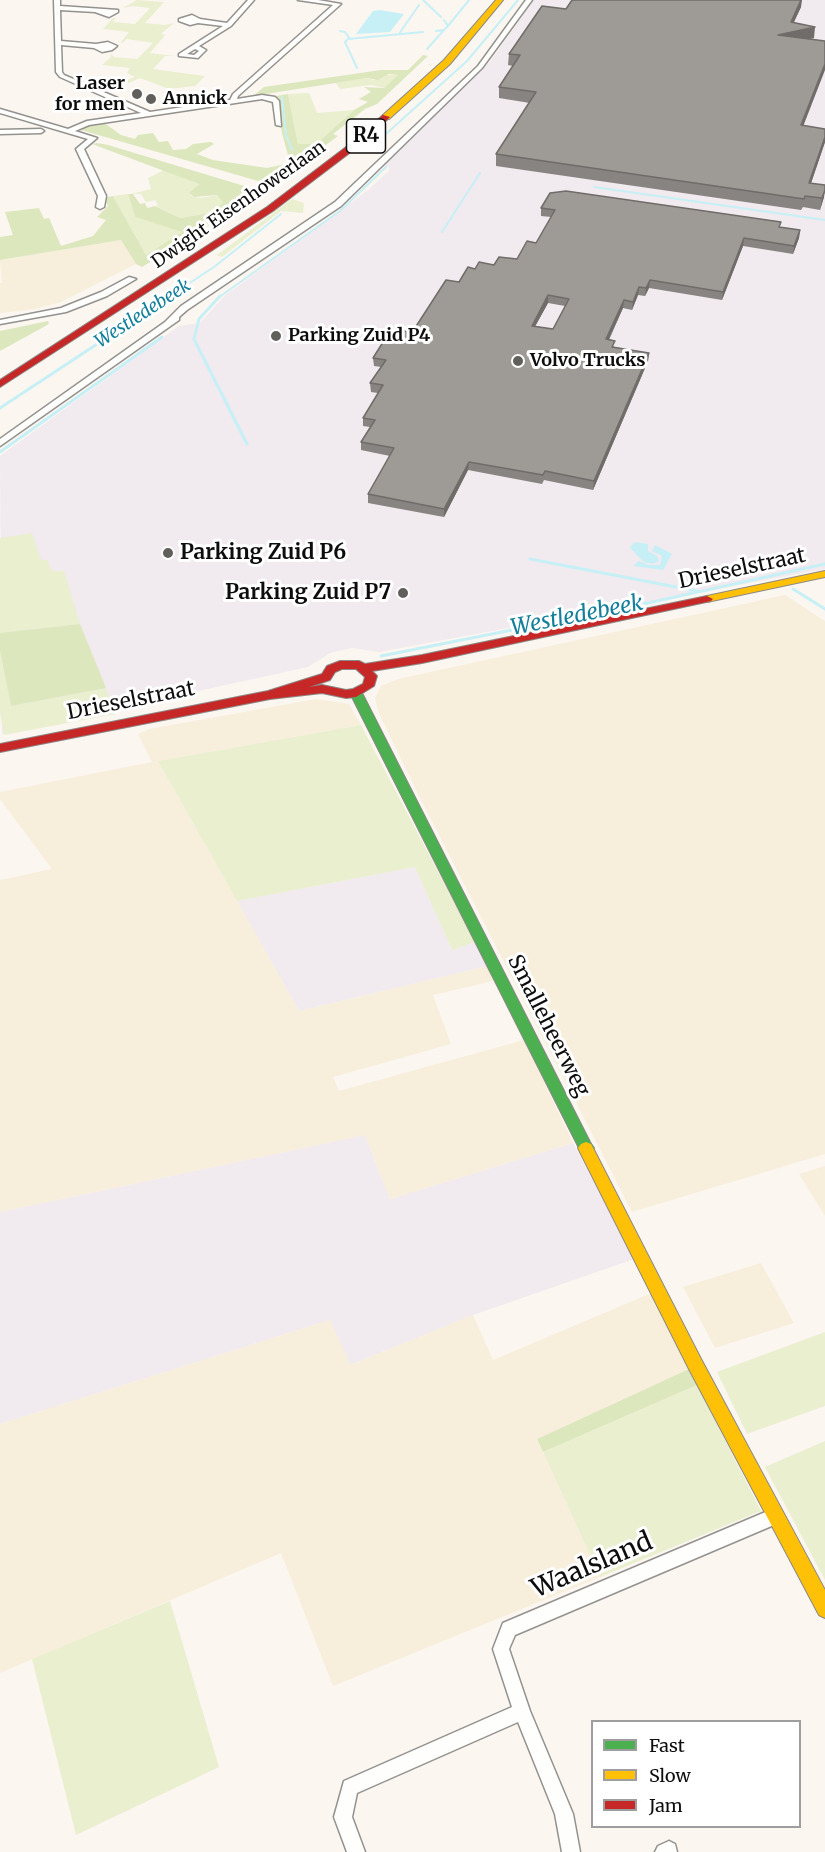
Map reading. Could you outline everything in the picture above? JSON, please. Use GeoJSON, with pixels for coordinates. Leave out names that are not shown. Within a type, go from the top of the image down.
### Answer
{"type":"FeatureCollection","features":[{"type":"Feature","properties":{"kind":"main road","name":"Dwight Eisenhowerlaan"},"geometry":{"type":"LineString","coordinates":[[0,372],[239,217],[343,140],[417,77],[486,0]]}},
{"type":"Feature","properties":{"kind":"main road","name":"Dwight Eisenhowerlaan"},"geometry":{"type":"LineString","coordinates":[[0,384],[251,221],[357,143],[447,62],[500,0]]}},
{"type":"Feature","properties":{"kind":"main road"},"geometry":{"type":"LineString","coordinates":[[0,392],[51,352]]}},
{"type":"Feature","properties":{"kind":"main road","name":"Drieselstraat"},"geometry":{"type":"LineString","coordinates":[[0,747],[127,725],[270,694],[326,677],[331,669],[340,664],[353,664],[365,668],[422,659],[825,574]]}},
{"type":"Feature","properties":{"kind":"main road","name":"Drieselstraat"},"geometry":{"type":"LineString","coordinates":[[270,694],[322,689],[356,693],[394,668],[422,659]]}},
{"type":"Feature","properties":{"kind":"main road"},"geometry":{"type":"LineString","coordinates":[[365,668],[370,673],[370,682]]}},
{"type":"Feature","properties":{"kind":"main road"},"geometry":{"type":"LineString","coordinates":[[326,677],[326,682],[334,691]]}},
{"type":"Feature","properties":{"kind":"main road","name":"Smalleheerweg"},"geometry":{"type":"LineString","coordinates":[[356,693],[703,1378],[825,1610]]}},
{"type":"Feature","properties":{"kind":"street"},"geometry":{"type":"LineString","coordinates":[[195,47],[229,25],[251,0]]}},
{"type":"Feature","properties":{"kind":"street"},"geometry":{"type":"LineString","coordinates":[[302,0],[339,2]]}},
{"type":"Feature","properties":{"kind":"street"},"geometry":{"type":"LineString","coordinates":[[0,443],[169,322],[182,316],[210,292],[338,204],[480,67],[530,0]]}},
{"type":"Feature","properties":{"kind":"street"},"geometry":{"type":"LineString","coordinates":[[233,101],[234,95],[339,2]]}},
{"type":"Feature","properties":{"kind":"street"},"geometry":{"type":"LineString","coordinates":[[98,11],[57,4],[59,72],[63,76],[148,113]]}},
{"type":"Feature","properties":{"kind":"street"},"geometry":{"type":"LineString","coordinates":[[198,21],[229,25]]}},
{"type":"Feature","properties":{"kind":"street"},"geometry":{"type":"LineString","coordinates":[[57,43],[96,46]]}},
{"type":"Feature","properties":{"kind":"street"},"geometry":{"type":"LineString","coordinates":[[69,131],[78,124],[233,101],[273,98],[279,125]]}},
{"type":"Feature","properties":{"kind":"street"},"geometry":{"type":"LineString","coordinates":[[0,111],[93,138],[80,149],[102,196],[100,207]]}},
{"type":"Feature","properties":{"kind":"street"},"geometry":{"type":"LineString","coordinates":[[0,132],[41,131]]}},
{"type":"Feature","properties":{"kind":"street"},"geometry":{"type":"LineString","coordinates":[[0,322],[63,310],[104,294],[132,279]]}},
{"type":"Feature","properties":{"kind":"street","name":"Waalsland"},"geometry":{"type":"LineString","coordinates":[[571,1852],[564,1814],[522,1711],[501,1649],[509,1629],[775,1516]]}},
{"type":"Feature","properties":{"kind":"street"},"geometry":{"type":"LineString","coordinates":[[356,1852],[343,1817],[350,1787],[522,1711]]}},
{"type":"Feature","properties":{"kind":"shaded area","name":"Volvo Trucks"},"geometry":{"type":"Polygon","coordinates":[[[534,0],[825,0],[825,569],[379,652],[352,648],[330,653],[308,667],[2,734],[0,456],[179,326],[200,323],[223,297],[368,190],[389,171],[389,167],[383,165],[401,146],[489,63],[534,0]]]}},
{"type":"Feature","properties":{"kind":"shaded area"},"geometry":{"type":"Polygon","coordinates":[[[121,240],[136,264],[61,302],[35,309],[0,313],[0,283],[2,283],[0,260],[121,240]]]}},
{"type":"Feature","properties":{"kind":"shaded area"},"geometry":{"type":"Polygon","coordinates":[[[785,595],[825,621],[825,1154],[632,1212],[416,790],[379,713],[375,698],[381,686],[398,679],[785,595]]]}},
{"type":"Feature","properties":{"kind":"shaded area"},"geometry":{"type":"Polygon","coordinates":[[[316,699],[349,704],[361,725],[158,761],[299,1011],[488,966],[493,981],[433,995],[451,1044],[333,1077],[339,1091],[524,1040],[573,1143],[390,1199],[365,1135],[0,1212],[0,880],[52,869],[0,799],[0,792],[152,762],[138,734],[149,729],[316,699]]]}},
{"type":"Feature","properties":{"kind":"shaded area"},"geometry":{"type":"Polygon","coordinates":[[[415,867],[452,950],[475,942],[488,966],[299,1011],[237,901],[415,867]]]}},
{"type":"Feature","properties":{"kind":"shaded area"},"geometry":{"type":"Polygon","coordinates":[[[365,1135],[390,1199],[573,1143],[634,1259],[473,1315],[350,1365],[330,1320],[0,1424],[0,1212],[365,1135]]]}},
{"type":"Feature","properties":{"kind":"shaded area"},"geometry":{"type":"Polygon","coordinates":[[[825,1166],[825,1216],[799,1174],[825,1166]]]}},
{"type":"Feature","properties":{"kind":"shaded area"},"geometry":{"type":"Polygon","coordinates":[[[761,1263],[794,1323],[715,1348],[683,1287],[761,1263]]]}},
{"type":"Feature","properties":{"kind":"shaded area"},"geometry":{"type":"Polygon","coordinates":[[[654,1292],[689,1369],[537,1439],[600,1577],[333,1686],[281,1553],[0,1673],[0,1424],[330,1320],[350,1365],[473,1315],[493,1360],[654,1292]]]}},
{"type":"Feature","properties":{"kind":"green space"},"geometry":{"type":"Polygon","coordinates":[[[137,0],[164,2],[145,23],[165,25],[174,23],[161,34],[165,35],[150,53],[174,56],[165,56],[153,69],[205,76],[195,86],[169,89],[140,78],[109,91],[105,89],[135,77],[127,73],[130,68],[102,65],[111,57],[110,53],[114,57],[137,59],[153,43],[127,39],[122,43],[129,32],[103,29],[113,18],[116,18],[113,22],[135,24],[150,8],[133,6],[123,8],[137,0]]]}},
{"type":"Feature","properties":{"kind":"green space"},"geometry":{"type":"Polygon","coordinates":[[[423,55],[428,56],[377,104],[365,109],[333,134],[338,136],[272,185],[81,130],[91,124],[103,122],[121,135],[135,139],[138,135],[153,133],[159,142],[168,141],[173,150],[211,142],[214,144],[197,154],[213,160],[267,168],[290,163],[276,96],[288,94],[298,144],[316,144],[354,110],[368,102],[359,99],[371,92],[364,87],[384,88],[398,75],[389,74],[378,80],[367,78],[253,96],[264,87],[381,70],[408,70],[423,55]]]}},
{"type":"Feature","properties":{"kind":"green space"},"geometry":{"type":"Polygon","coordinates":[[[385,75],[399,75],[384,88],[371,85],[340,89],[335,82],[367,78],[374,80],[385,75]]]}},
{"type":"Feature","properties":{"kind":"green space"},"geometry":{"type":"Polygon","coordinates":[[[309,93],[317,113],[354,110],[316,144],[298,144],[288,94],[309,93]]]}},
{"type":"Feature","properties":{"kind":"green space"},"geometry":{"type":"Polygon","coordinates":[[[97,143],[251,188],[230,206],[197,228],[202,230],[142,267],[136,264],[121,240],[0,260],[0,237],[13,235],[5,212],[39,208],[44,219],[49,218],[61,246],[93,236],[106,220],[97,217],[108,206],[104,198],[113,196],[146,255],[182,232],[135,217],[128,194],[133,194],[140,204],[145,203],[147,208],[155,206],[180,218],[209,213],[223,203],[217,195],[194,197],[189,193],[199,184],[92,144],[97,143]]]}},
{"type":"Feature","properties":{"kind":"green space"},"geometry":{"type":"Polygon","coordinates":[[[164,170],[199,184],[189,193],[191,196],[201,198],[217,195],[223,203],[209,213],[180,218],[156,206],[158,205],[155,200],[146,202],[141,194],[131,194],[151,189],[148,178],[164,170]]]}},
{"type":"Feature","properties":{"kind":"green space"},"geometry":{"type":"Polygon","coordinates":[[[251,188],[263,191],[202,230],[196,228],[230,206],[251,188]]]}},
{"type":"Feature","properties":{"kind":"green space"},"geometry":{"type":"Polygon","coordinates":[[[128,194],[135,217],[183,232],[146,255],[113,196],[128,194]]]}},
{"type":"Feature","properties":{"kind":"green space"},"geometry":{"type":"Polygon","coordinates":[[[292,199],[304,203],[303,213],[281,211],[222,257],[217,255],[292,199]]]}},
{"type":"Feature","properties":{"kind":"green space"},"geometry":{"type":"Polygon","coordinates":[[[48,321],[49,324],[0,351],[0,331],[48,321]]]}},
{"type":"Feature","properties":{"kind":"green space"},"geometry":{"type":"Polygon","coordinates":[[[32,533],[41,560],[47,560],[52,571],[64,571],[80,624],[0,633],[0,538],[32,533]]]}},
{"type":"Feature","properties":{"kind":"green space"},"geometry":{"type":"Polygon","coordinates":[[[80,624],[106,688],[11,706],[0,651],[0,633],[80,624]]]}},
{"type":"Feature","properties":{"kind":"green space"},"geometry":{"type":"Polygon","coordinates":[[[0,651],[11,706],[106,688],[115,714],[4,735],[0,713],[0,651]]]}},
{"type":"Feature","properties":{"kind":"green space"},"geometry":{"type":"Polygon","coordinates":[[[361,725],[475,942],[452,950],[415,867],[237,901],[158,761],[361,725]]]}},
{"type":"Feature","properties":{"kind":"green space"},"geometry":{"type":"Polygon","coordinates":[[[825,1332],[825,1406],[747,1434],[717,1372],[825,1332]]]}},
{"type":"Feature","properties":{"kind":"green space"},"geometry":{"type":"Polygon","coordinates":[[[689,1369],[697,1385],[543,1452],[537,1439],[689,1369]]]}},
{"type":"Feature","properties":{"kind":"green space"},"geometry":{"type":"Polygon","coordinates":[[[697,1385],[761,1511],[600,1577],[543,1452],[697,1385]]]}},
{"type":"Feature","properties":{"kind":"green space"},"geometry":{"type":"Polygon","coordinates":[[[825,1441],[825,1580],[765,1467],[825,1441]]]}},
{"type":"Feature","properties":{"kind":"green space"},"geometry":{"type":"Polygon","coordinates":[[[170,1601],[219,1767],[76,1835],[32,1659],[170,1601]]]}},
{"type":"Feature","properties":{"kind":"water"},"geometry":{"type":"Polygon","coordinates":[[[373,11],[404,14],[390,32],[356,34],[373,11]]]}},
{"type":"Feature","properties":{"kind":"water"},"geometry":{"type":"Polygon","coordinates":[[[634,542],[648,544],[648,551],[657,556],[659,561],[653,564],[644,562],[630,548],[634,542]]]}},
{"type":"Feature","properties":{"kind":"water"},"geometry":{"type":"Polygon","coordinates":[[[655,545],[672,554],[663,570],[633,566],[639,561],[648,565],[660,565],[662,556],[652,551],[655,545]]]}},
{"type":"Feature","properties":{"kind":"building"},"geometry":{"type":"Polygon","coordinates":[[[572,0],[801,0],[791,22],[815,27],[778,35],[825,41],[825,64],[801,125],[825,129],[825,137],[809,183],[825,185],[822,198],[805,196],[804,199],[496,154],[536,92],[499,87],[520,55],[509,54],[542,6],[566,9],[572,0]]]}},
{"type":"Feature","properties":{"kind":"building","name":"Volvo Trucks"},"geometry":{"type":"Polygon","coordinates":[[[566,191],[781,222],[779,227],[800,230],[794,246],[744,238],[723,292],[650,280],[646,288],[639,287],[633,302],[624,300],[606,339],[615,341],[612,347],[649,353],[594,481],[545,471],[543,475],[469,462],[444,509],[368,494],[394,448],[361,442],[375,420],[363,418],[383,385],[370,383],[386,360],[373,358],[390,331],[413,331],[446,280],[459,282],[468,267],[475,269],[479,262],[494,265],[499,257],[517,259],[527,241],[536,243],[555,210],[541,208],[550,193],[566,191]],[[548,295],[532,326],[553,329],[569,299],[548,295]]]}},
{"type":"Feature","properties":{"kind":"waterway"},"geometry":{"type":"LineString","coordinates":[[423,0],[441,17]]}},
{"type":"Feature","properties":{"kind":"waterway"},"geometry":{"type":"LineString","coordinates":[[448,26],[469,0]]}},
{"type":"Feature","properties":{"kind":"waterway"},"geometry":{"type":"LineString","coordinates":[[372,151],[377,142],[467,61],[518,0]]}},
{"type":"Feature","properties":{"kind":"waterway"},"geometry":{"type":"LineString","coordinates":[[399,34],[419,5]]}},
{"type":"Feature","properties":{"kind":"waterway"},"geometry":{"type":"LineString","coordinates":[[444,20],[448,26]]}},
{"type":"Feature","properties":{"kind":"waterway"},"geometry":{"type":"LineString","coordinates":[[444,30],[448,26]]}},
{"type":"Feature","properties":{"kind":"waterway"},"geometry":{"type":"LineString","coordinates":[[427,49],[444,30]]}},
{"type":"Feature","properties":{"kind":"waterway"},"geometry":{"type":"LineString","coordinates":[[436,31],[444,30]]}},
{"type":"Feature","properties":{"kind":"waterway"},"geometry":{"type":"LineString","coordinates":[[340,31],[345,32],[350,39]]}},
{"type":"Feature","properties":{"kind":"waterway"},"geometry":{"type":"LineString","coordinates":[[350,39],[423,32]]}},
{"type":"Feature","properties":{"kind":"waterway"},"geometry":{"type":"LineString","coordinates":[[350,39],[345,42],[357,68]]}},
{"type":"Feature","properties":{"kind":"waterway"},"geometry":{"type":"LineString","coordinates":[[282,97],[286,135],[292,150]]}},
{"type":"Feature","properties":{"kind":"waterway","name":"Westledebeek"},"geometry":{"type":"LineString","coordinates":[[219,298],[341,210],[386,167]]}},
{"type":"Feature","properties":{"kind":"waterway"},"geometry":{"type":"LineString","coordinates":[[442,232],[480,173]]}},
{"type":"Feature","properties":{"kind":"waterway"},"geometry":{"type":"LineString","coordinates":[[594,187],[825,220]]}},
{"type":"Feature","properties":{"kind":"waterway","name":"Westledebeek"},"geometry":{"type":"LineString","coordinates":[[167,298],[214,267],[281,214]]}},
{"type":"Feature","properties":{"kind":"waterway","name":"Westledebeek"},"geometry":{"type":"LineString","coordinates":[[0,408],[170,296]]}},
{"type":"Feature","properties":{"kind":"waterway","name":"Westledebeek"},"geometry":{"type":"LineString","coordinates":[[219,298],[199,319],[194,339],[247,444]]}},
{"type":"Feature","properties":{"kind":"waterway"},"geometry":{"type":"LineString","coordinates":[[0,452],[162,337]]}},
{"type":"Feature","properties":{"kind":"waterway"},"geometry":{"type":"LineString","coordinates":[[530,559],[697,591]]}},
{"type":"Feature","properties":{"kind":"waterway","name":"Westledebeek"},"geometry":{"type":"LineString","coordinates":[[381,656],[648,603],[825,564]]}},
{"type":"Feature","properties":{"kind":"waterway"},"geometry":{"type":"LineString","coordinates":[[793,589],[825,609]]}},
{"type":"Feature","properties":{"kind":"traffic: fast"},"geometry":{"type":"LineString","coordinates":[[356,693],[586,1148]]}},
{"type":"Feature","properties":{"kind":"traffic: slow"},"geometry":{"type":"LineString","coordinates":[[386,117],[447,62],[500,0]]}},
{"type":"Feature","properties":{"kind":"traffic: slow"},"geometry":{"type":"LineString","coordinates":[[707,599],[825,574]]}},
{"type":"Feature","properties":{"kind":"traffic: slow"},"geometry":{"type":"LineString","coordinates":[[586,1148],[695,1364],[825,1609]]}},
{"type":"Feature","properties":{"kind":"traffic: jam"},"geometry":{"type":"LineString","coordinates":[[0,384],[270,209],[357,143],[386,117]]}},
{"type":"Feature","properties":{"kind":"traffic: jam"},"geometry":{"type":"LineString","coordinates":[[365,668],[422,659],[707,599]]}},
{"type":"Feature","properties":{"kind":"traffic: jam"},"geometry":{"type":"LineString","coordinates":[[0,748],[270,695],[326,677],[331,669],[340,665],[359,665],[371,676],[368,686],[356,693],[346,694],[322,689],[270,695]]}},
{"type":"Feature","properties":{"kind":"place","name":"Laser for men"},"geometry":{"type":"Point","coordinates":[137,94]}},
{"type":"Feature","properties":{"kind":"place","name":"Annick"},"geometry":{"type":"Point","coordinates":[151,99]}},
{"type":"Feature","properties":{"kind":"place","name":"Parking Zuid P4"},"geometry":{"type":"Point","coordinates":[276,336]}},
{"type":"Feature","properties":{"kind":"place","name":"Volvo Trucks"},"geometry":{"type":"Point","coordinates":[518,361]}},
{"type":"Feature","properties":{"kind":"place","name":"Parking Zuid P6"},"geometry":{"type":"Point","coordinates":[168,553]}},
{"type":"Feature","properties":{"kind":"place","name":"Parking Zuid P7"},"geometry":{"type":"Point","coordinates":[403,593]}}]}
